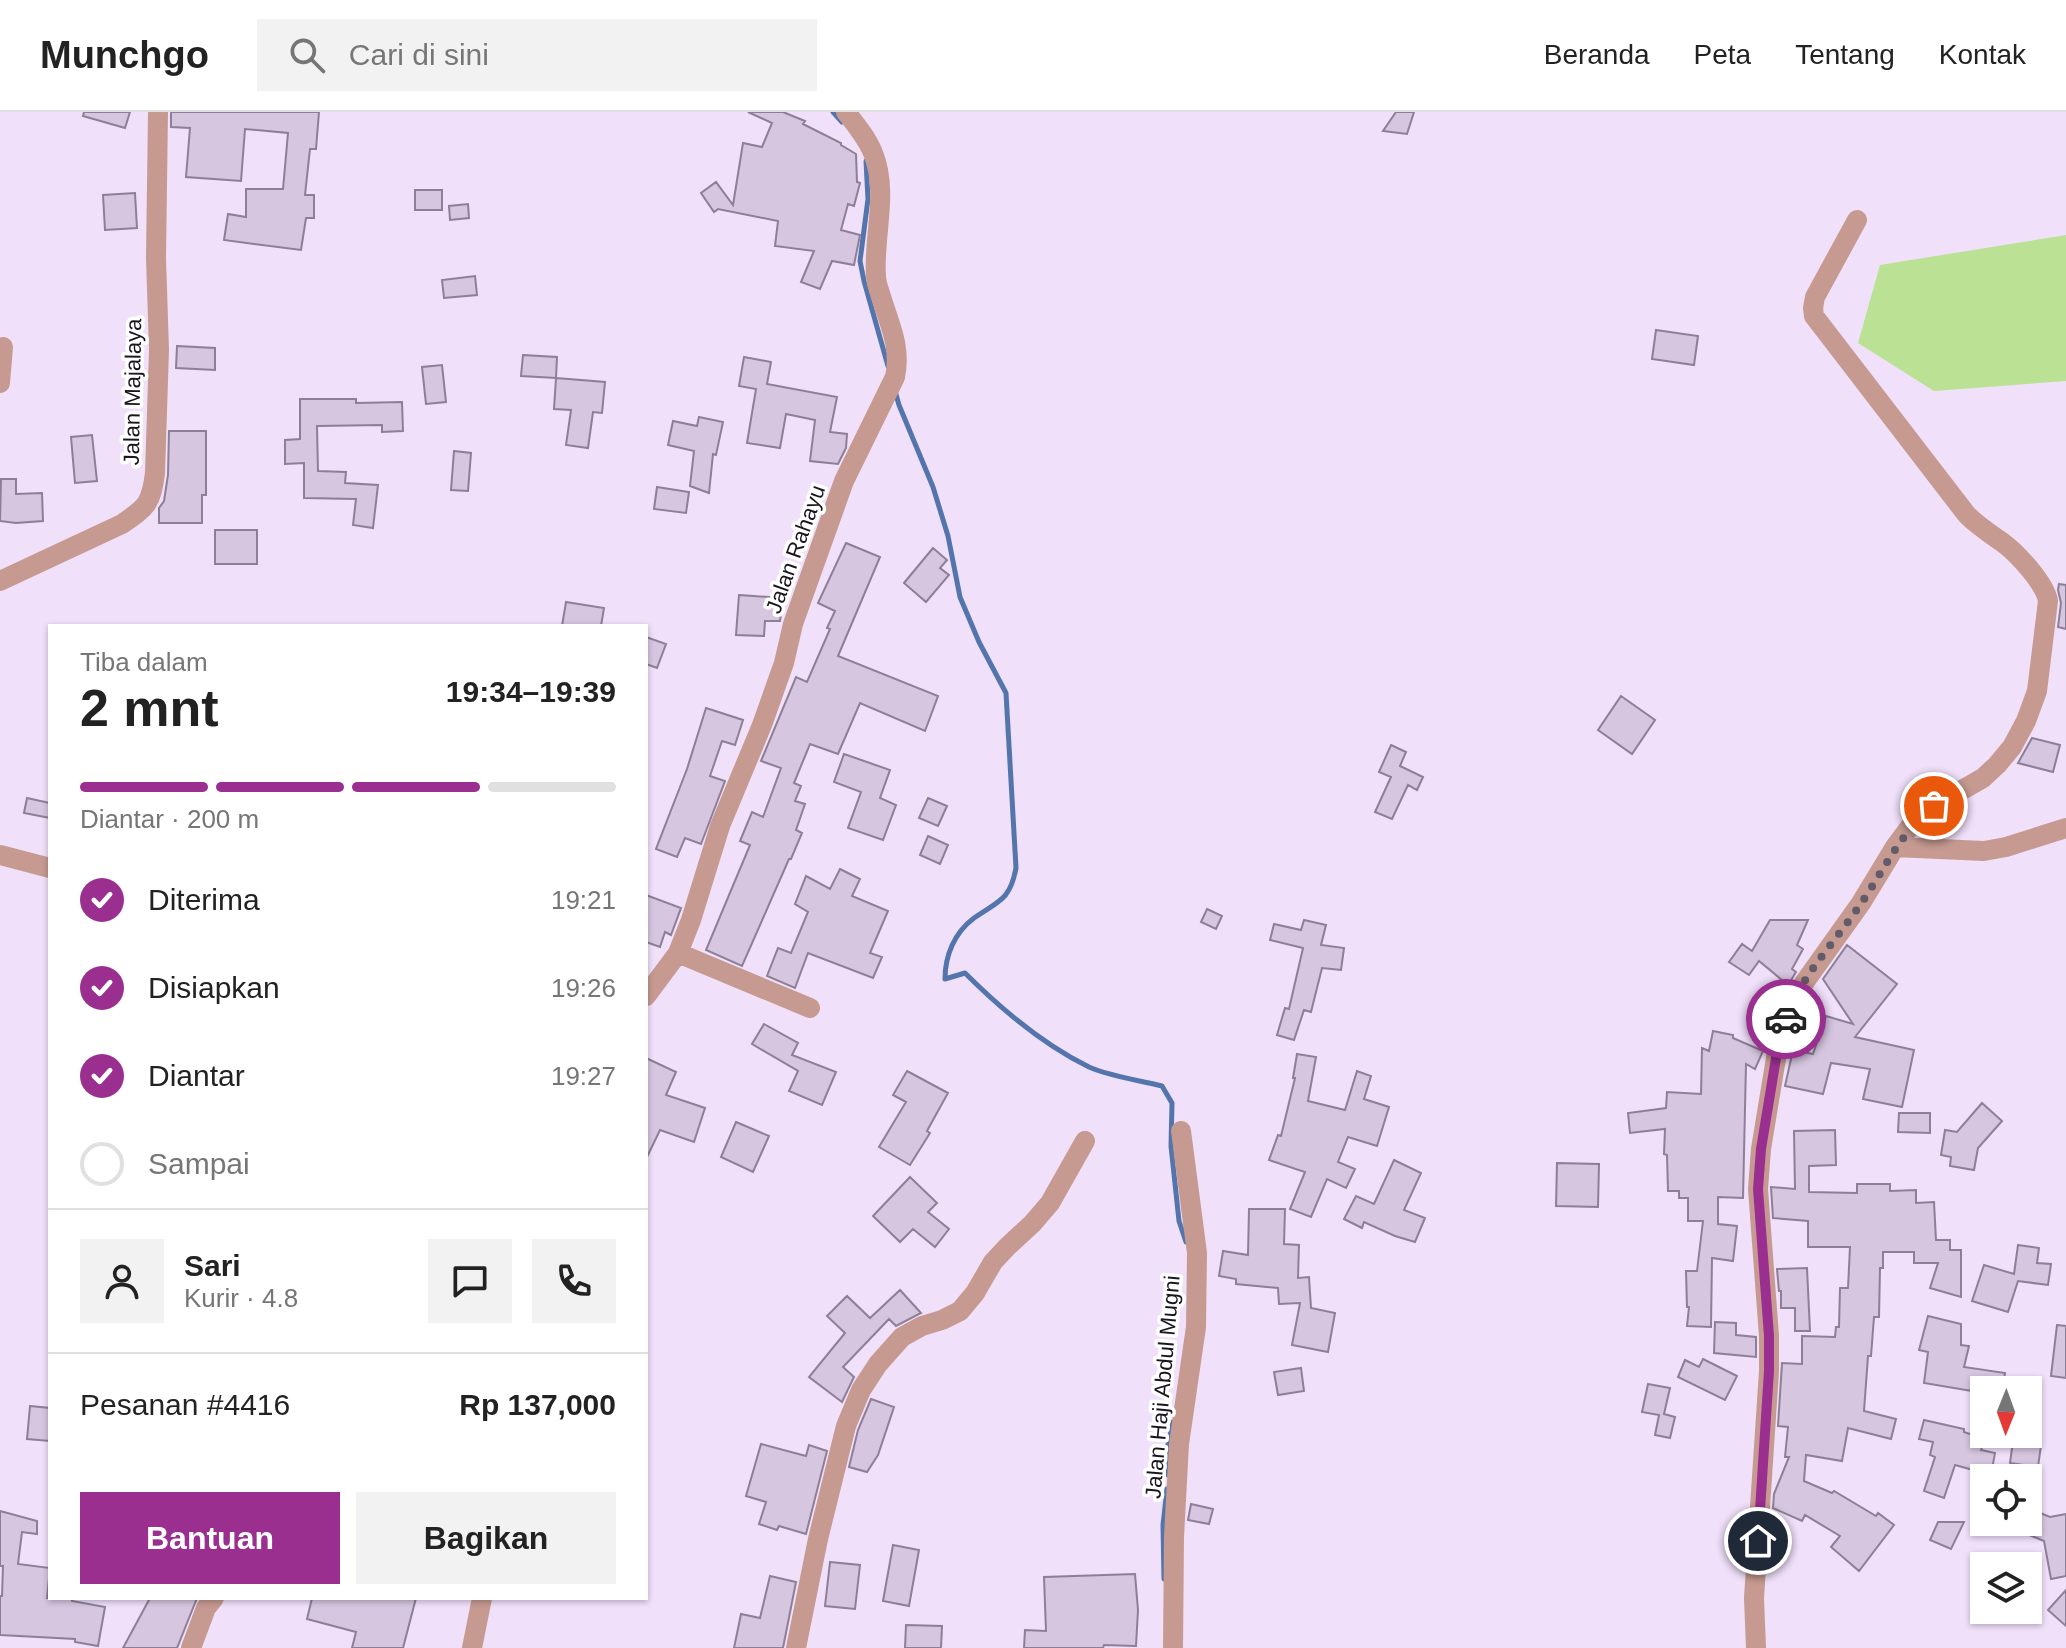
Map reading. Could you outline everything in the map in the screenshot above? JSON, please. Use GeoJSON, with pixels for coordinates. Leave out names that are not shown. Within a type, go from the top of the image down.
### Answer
{"type":"FeatureCollection","features":[{"type":"Feature","properties":{"kind":"street","name":"Jalan Majalaya"},"geometry":{"type":"LineString","coordinates":[[0,581],[122,524],[149,503],[155,473],[159,350],[156,258],[158,112]]}},
{"type":"Feature","properties":{"kind":"street","name":"Jalan Rahayu"},"geometry":{"type":"LineString","coordinates":[[648,993],[678,953],[720,826],[784,663],[793,624],[844,481],[893,384],[898,366],[897,347],[875,279],[879,182],[874,155],[846,112]]}},
{"type":"Feature","properties":{"kind":"street"},"geometry":{"type":"LineString","coordinates":[[1756,1648],[1754,1598],[1769,1371],[1758,1189],[1761,1149],[1780,1034],[1790,1007],[1804,983],[1912,824],[1934,806],[1983,778],[2012,747],[2037,691],[2048,601],[2042,585],[2011,550],[1967,515],[1814,316],[1815,297],[1857,220]]}},
{"type":"Feature","properties":{"kind":"street"},"geometry":{"type":"LineString","coordinates":[[0,383],[3,347]]}},
{"type":"Feature","properties":{"kind":"street"},"geometry":{"type":"LineString","coordinates":[[1895,847],[1984,851],[2066,828]]}},
{"type":"Feature","properties":{"kind":"street"},"geometry":{"type":"LineString","coordinates":[[0,855],[48,867]]}},
{"type":"Feature","properties":{"kind":"street"},"geometry":{"type":"LineString","coordinates":[[678,953],[810,1008]]}},
{"type":"Feature","properties":{"kind":"street","name":"Jalan Haji Abdul Mugni"},"geometry":{"type":"LineString","coordinates":[[1173,1648],[1179,1444],[1196,1327],[1197,1253],[1181,1131]]}},
{"type":"Feature","properties":{"kind":"street"},"geometry":{"type":"LineString","coordinates":[[796,1648],[818,1539],[846,1426],[861,1390],[878,1364],[902,1337],[960,1311],[993,1262],[1050,1203],[1085,1141]]}},
{"type":"Feature","properties":{"kind":"street"},"geometry":{"type":"LineString","coordinates":[[191,1648],[206,1608],[212,1600]]}},
{"type":"Feature","properties":{"kind":"street"},"geometry":{"type":"LineString","coordinates":[[472,1648],[482,1600]]}},
{"type":"Feature","properties":{"kind":"green space"},"geometry":{"type":"Polygon","coordinates":[[[2066,235],[2066,381],[1934,391],[1858,343],[1880,265],[2066,235]]]}},
{"type":"Feature","properties":{"kind":"building"},"geometry":{"type":"Polygon","coordinates":[[[84,112],[130,112],[125,128],[83,116],[84,112]]]}},
{"type":"Feature","properties":{"kind":"building"},"geometry":{"type":"Polygon","coordinates":[[[171,112],[319,112],[316,149],[310,149],[305,195],[314,195],[314,218],[306,218],[301,250],[224,240],[228,214],[246,217],[246,189],[283,189],[288,133],[245,129],[241,181],[186,177],[190,128],[171,127],[171,112]]]}},
{"type":"Feature","properties":{"kind":"building"},"geometry":{"type":"Polygon","coordinates":[[[748,112],[783,112],[805,121],[803,124],[856,154],[857,182],[860,183],[854,206],[848,204],[841,230],[860,235],[854,265],[832,261],[820,289],[801,282],[814,251],[775,246],[778,221],[718,209],[714,212],[701,193],[716,182],[733,205],[743,143],[762,147],[772,123],[748,112]]]}},
{"type":"Feature","properties":{"kind":"building"},"geometry":{"type":"Polygon","coordinates":[[[1396,112],[1414,112],[1407,134],[1383,131],[1396,112]]]}},
{"type":"Feature","properties":{"kind":"building"},"geometry":{"type":"Polygon","coordinates":[[[415,190],[442,190],[442,210],[415,210],[415,190]]]}},
{"type":"Feature","properties":{"kind":"building"},"geometry":{"type":"Polygon","coordinates":[[[135,193],[137,228],[105,230],[103,195],[135,193]]]}},
{"type":"Feature","properties":{"kind":"building"},"geometry":{"type":"Polygon","coordinates":[[[468,204],[469,218],[450,220],[449,206],[468,204]]]}},
{"type":"Feature","properties":{"kind":"building"},"geometry":{"type":"Polygon","coordinates":[[[475,276],[477,295],[444,298],[442,280],[475,276]]]}},
{"type":"Feature","properties":{"kind":"building"},"geometry":{"type":"Polygon","coordinates":[[[1656,330],[1698,336],[1694,365],[1652,359],[1656,330]]]}},
{"type":"Feature","properties":{"kind":"building"},"geometry":{"type":"Polygon","coordinates":[[[177,346],[215,348],[215,370],[176,368],[177,346]]]}},
{"type":"Feature","properties":{"kind":"building"},"geometry":{"type":"Polygon","coordinates":[[[523,355],[557,357],[556,378],[521,376],[523,355]]]}},
{"type":"Feature","properties":{"kind":"building"},"geometry":{"type":"Polygon","coordinates":[[[744,357],[771,362],[767,384],[837,397],[830,432],[847,434],[846,448],[838,464],[810,461],[815,420],[786,414],[780,448],[747,443],[756,389],[739,386],[744,357]]]}},
{"type":"Feature","properties":{"kind":"building"},"geometry":{"type":"Polygon","coordinates":[[[442,365],[446,402],[426,404],[422,367],[442,365]]]}},
{"type":"Feature","properties":{"kind":"building"},"geometry":{"type":"Polygon","coordinates":[[[556,378],[605,382],[602,413],[593,412],[588,448],[566,445],[571,410],[554,409],[556,378]]]}},
{"type":"Feature","properties":{"kind":"building"},"geometry":{"type":"Polygon","coordinates":[[[300,399],[402,402],[403,431],[382,432],[382,425],[317,426],[318,471],[346,472],[345,483],[378,485],[373,528],[353,525],[356,499],[304,498],[304,463],[285,464],[285,440],[300,439],[300,399]]]}},
{"type":"Feature","properties":{"kind":"building"},"geometry":{"type":"Polygon","coordinates":[[[699,417],[723,422],[716,455],[713,454],[709,493],[690,486],[694,451],[668,445],[673,421],[697,426],[699,417]]]}},
{"type":"Feature","properties":{"kind":"building"},"geometry":{"type":"Polygon","coordinates":[[[169,431],[206,431],[206,495],[202,495],[202,523],[159,523],[159,508],[164,501],[168,475],[169,431]]]}},
{"type":"Feature","properties":{"kind":"building"},"geometry":{"type":"Polygon","coordinates":[[[92,435],[97,481],[75,483],[71,437],[92,435]]]}},
{"type":"Feature","properties":{"kind":"building"},"geometry":{"type":"Polygon","coordinates":[[[454,451],[471,453],[468,491],[451,490],[454,451]]]}},
{"type":"Feature","properties":{"kind":"building"},"geometry":{"type":"Polygon","coordinates":[[[1,479],[16,479],[16,494],[42,493],[43,521],[0,521],[1,479]]]}},
{"type":"Feature","properties":{"kind":"building"},"geometry":{"type":"Polygon","coordinates":[[[657,487],[689,492],[686,513],[654,509],[657,487]]]}},
{"type":"Feature","properties":{"kind":"building"},"geometry":{"type":"Polygon","coordinates":[[[215,530],[257,530],[257,564],[215,564],[215,530]]]}},
{"type":"Feature","properties":{"kind":"building"},"geometry":{"type":"Polygon","coordinates":[[[846,543],[880,557],[838,656],[938,696],[925,731],[860,703],[838,754],[810,744],[794,783],[801,786],[795,801],[805,804],[796,830],[802,833],[742,966],[706,950],[750,845],[740,841],[752,812],[763,817],[781,768],[761,761],[796,677],[807,682],[830,629],[827,628],[835,611],[818,603],[846,543]]]}},
{"type":"Feature","properties":{"kind":"building"},"geometry":{"type":"Polygon","coordinates":[[[933,548],[947,560],[940,568],[949,575],[926,602],[904,583],[933,548]]]}},
{"type":"Feature","properties":{"kind":"building"},"geometry":{"type":"Polygon","coordinates":[[[2059,584],[2066,585],[2066,629],[2058,627],[2061,603],[2059,584]]]}},
{"type":"Feature","properties":{"kind":"building"},"geometry":{"type":"Polygon","coordinates":[[[739,595],[783,598],[780,621],[765,621],[764,636],[736,635],[739,595]]]}},
{"type":"Feature","properties":{"kind":"building"},"geometry":{"type":"Polygon","coordinates":[[[566,602],[604,608],[601,624],[562,624],[566,602]]]}},
{"type":"Feature","properties":{"kind":"building"},"geometry":{"type":"Polygon","coordinates":[[[648,638],[666,644],[657,668],[648,665],[648,638]]]}},
{"type":"Feature","properties":{"kind":"building"},"geometry":{"type":"Polygon","coordinates":[[[1621,696],[1655,720],[1632,754],[1598,730],[1621,696]]]}},
{"type":"Feature","properties":{"kind":"building"},"geometry":{"type":"Polygon","coordinates":[[[706,708],[743,720],[735,745],[722,741],[710,776],[725,781],[701,844],[685,838],[677,857],[656,849],[687,769],[706,708]]]}},
{"type":"Feature","properties":{"kind":"building"},"geometry":{"type":"Polygon","coordinates":[[[2032,738],[2060,745],[2053,772],[2018,763],[2032,738]]]}},
{"type":"Feature","properties":{"kind":"building"},"geometry":{"type":"Polygon","coordinates":[[[1391,745],[1406,752],[1400,766],[1423,777],[1417,790],[1408,785],[1392,819],[1375,812],[1391,777],[1379,772],[1391,745]]]}},
{"type":"Feature","properties":{"kind":"building"},"geometry":{"type":"Polygon","coordinates":[[[844,754],[890,770],[880,798],[896,805],[883,840],[848,828],[861,792],[834,782],[844,754]]]}},
{"type":"Feature","properties":{"kind":"building"},"geometry":{"type":"Polygon","coordinates":[[[27,798],[48,803],[48,818],[24,813],[27,798]]]}},
{"type":"Feature","properties":{"kind":"building"},"geometry":{"type":"Polygon","coordinates":[[[928,798],[947,806],[938,826],[919,818],[928,798]]]}},
{"type":"Feature","properties":{"kind":"building"},"geometry":{"type":"Polygon","coordinates":[[[928,836],[948,845],[940,864],[920,855],[928,836]]]}},
{"type":"Feature","properties":{"kind":"building"},"geometry":{"type":"Polygon","coordinates":[[[840,869],[860,879],[852,896],[888,911],[870,953],[882,957],[873,978],[808,953],[795,988],[767,976],[778,948],[791,953],[808,912],[795,904],[806,876],[830,889],[840,869]]]}},
{"type":"Feature","properties":{"kind":"building"},"geometry":{"type":"Polygon","coordinates":[[[648,896],[681,908],[671,935],[665,932],[660,947],[648,943],[648,896]]]}},
{"type":"Feature","properties":{"kind":"building"},"geometry":{"type":"Polygon","coordinates":[[[1207,909],[1222,916],[1216,929],[1201,922],[1207,909]]]}},
{"type":"Feature","properties":{"kind":"building"},"geometry":{"type":"Polygon","coordinates":[[[1304,920],[1326,925],[1321,945],[1344,948],[1341,970],[1322,968],[1311,1012],[1304,1010],[1294,1040],[1277,1035],[1285,1008],[1289,1009],[1303,948],[1270,940],[1274,924],[1301,930],[1304,920]]]}},
{"type":"Feature","properties":{"kind":"building"},"geometry":{"type":"Polygon","coordinates":[[[1770,920],[1808,920],[1797,945],[1803,949],[1792,969],[1796,972],[1788,985],[1759,961],[1749,975],[1729,962],[1742,944],[1752,951],[1770,920]]]}},
{"type":"Feature","properties":{"kind":"building"},"geometry":{"type":"Polygon","coordinates":[[[1847,945],[1897,984],[1855,1037],[1914,1050],[1902,1107],[1863,1099],[1870,1069],[1831,1063],[1823,1094],[1785,1086],[1793,1050],[1813,1054],[1826,1016],[1853,1024],[1823,979],[1847,945]]]}},
{"type":"Feature","properties":{"kind":"building"},"geometry":{"type":"Polygon","coordinates":[[[764,1024],[798,1043],[792,1055],[836,1072],[822,1105],[789,1091],[798,1071],[752,1044],[764,1024]]]}},
{"type":"Feature","properties":{"kind":"building"},"geometry":{"type":"Polygon","coordinates":[[[1713,1031],[1733,1035],[1733,1038],[1763,1051],[1755,1069],[1746,1064],[1743,1198],[1718,1197],[1718,1224],[1737,1226],[1733,1261],[1712,1258],[1711,1327],[1687,1326],[1686,1271],[1697,1271],[1703,1221],[1688,1221],[1688,1198],[1679,1198],[1679,1191],[1668,1191],[1665,1129],[1630,1133],[1628,1113],[1666,1108],[1667,1092],[1701,1094],[1702,1048],[1709,1051],[1713,1031]]]}},
{"type":"Feature","properties":{"kind":"building"},"geometry":{"type":"Polygon","coordinates":[[[1297,1054],[1316,1057],[1308,1101],[1345,1110],[1357,1071],[1371,1076],[1364,1099],[1389,1107],[1377,1146],[1348,1137],[1338,1162],[1355,1169],[1346,1188],[1327,1179],[1311,1217],[1290,1209],[1305,1172],[1269,1160],[1278,1135],[1281,1136],[1295,1078],[1297,1054]]]}},
{"type":"Feature","properties":{"kind":"building"},"geometry":{"type":"Polygon","coordinates":[[[648,1059],[676,1072],[666,1095],[705,1108],[694,1142],[660,1130],[648,1155],[648,1059]]]}},
{"type":"Feature","properties":{"kind":"building"},"geometry":{"type":"Polygon","coordinates":[[[907,1071],[948,1093],[927,1131],[930,1133],[910,1165],[879,1147],[906,1102],[893,1095],[907,1071]]]}},
{"type":"Feature","properties":{"kind":"building"},"geometry":{"type":"Polygon","coordinates":[[[1982,1103],[2002,1121],[1978,1148],[1974,1170],[1950,1166],[1951,1157],[1941,1155],[1945,1130],[1957,1132],[1982,1103]]]}},
{"type":"Feature","properties":{"kind":"building"},"geometry":{"type":"Polygon","coordinates":[[[1899,1113],[1930,1113],[1930,1133],[1898,1132],[1899,1113]]]}},
{"type":"Feature","properties":{"kind":"building"},"geometry":{"type":"Polygon","coordinates":[[[736,1122],[769,1136],[753,1172],[721,1157],[736,1122]]]}},
{"type":"Feature","properties":{"kind":"building"},"geometry":{"type":"Polygon","coordinates":[[[1835,1130],[1836,1165],[1809,1166],[1809,1192],[1857,1193],[1857,1184],[1890,1184],[1890,1191],[1916,1190],[1916,1203],[1934,1202],[1936,1240],[1950,1240],[1950,1250],[1961,1250],[1961,1297],[1930,1288],[1938,1263],[1914,1263],[1914,1252],[1883,1252],[1879,1317],[1874,1317],[1864,1411],[1896,1419],[1891,1439],[1848,1428],[1842,1461],[1806,1455],[1804,1481],[1832,1493],[1834,1491],[1876,1516],[1878,1513],[1894,1525],[1859,1571],[1831,1547],[1840,1536],[1805,1515],[1802,1521],[1773,1508],[1774,1494],[1789,1457],[1785,1457],[1788,1427],[1778,1426],[1782,1363],[1802,1364],[1802,1336],[1835,1337],[1836,1327],[1839,1327],[1840,1288],[1848,1288],[1850,1247],[1808,1247],[1808,1221],[1773,1218],[1771,1187],[1795,1189],[1794,1131],[1835,1130]]]}},
{"type":"Feature","properties":{"kind":"building"},"geometry":{"type":"Polygon","coordinates":[[[1394,1160],[1421,1173],[1404,1210],[1425,1218],[1415,1242],[1364,1222],[1362,1228],[1344,1219],[1356,1196],[1374,1204],[1394,1160]]]}},
{"type":"Feature","properties":{"kind":"building"},"geometry":{"type":"Polygon","coordinates":[[[1557,1163],[1599,1164],[1598,1207],[1556,1206],[1557,1163]]]}},
{"type":"Feature","properties":{"kind":"building"},"geometry":{"type":"Polygon","coordinates":[[[910,1177],[937,1203],[928,1212],[949,1229],[935,1247],[913,1229],[900,1242],[873,1216],[910,1177]]]}},
{"type":"Feature","properties":{"kind":"building"},"geometry":{"type":"Polygon","coordinates":[[[1249,1209],[1285,1209],[1284,1244],[1299,1245],[1298,1278],[1309,1277],[1311,1308],[1335,1313],[1328,1352],[1292,1345],[1300,1303],[1279,1304],[1278,1288],[1236,1284],[1236,1279],[1219,1276],[1223,1251],[1248,1255],[1249,1209]]]}},
{"type":"Feature","properties":{"kind":"building"},"geometry":{"type":"Polygon","coordinates":[[[2018,1245],[2039,1248],[2037,1263],[2051,1264],[2048,1285],[2018,1281],[2008,1312],[1972,1301],[1984,1265],[2014,1274],[2018,1245]]]}},
{"type":"Feature","properties":{"kind":"building"},"geometry":{"type":"Polygon","coordinates":[[[1807,1268],[1810,1331],[1795,1331],[1795,1308],[1781,1308],[1777,1269],[1807,1268]]]}},
{"type":"Feature","properties":{"kind":"building"},"geometry":{"type":"Polygon","coordinates":[[[900,1290],[921,1313],[896,1326],[889,1319],[843,1367],[854,1377],[842,1402],[809,1377],[845,1333],[827,1316],[847,1296],[870,1318],[900,1290]]]}},
{"type":"Feature","properties":{"kind":"building"},"geometry":{"type":"Polygon","coordinates":[[[1928,1316],[1961,1324],[1961,1345],[1969,1346],[1964,1367],[2005,1373],[2004,1376],[1970,1376],[1970,1391],[1924,1383],[1928,1352],[1919,1350],[1928,1316]]]}},
{"type":"Feature","properties":{"kind":"building"},"geometry":{"type":"Polygon","coordinates":[[[1715,1322],[1736,1323],[1736,1335],[1756,1337],[1756,1357],[1714,1353],[1715,1322]]]}},
{"type":"Feature","properties":{"kind":"building"},"geometry":{"type":"Polygon","coordinates":[[[2057,1325],[2066,1326],[2066,1378],[2051,1376],[2057,1325]]]}},
{"type":"Feature","properties":{"kind":"building"},"geometry":{"type":"Polygon","coordinates":[[[1703,1359],[1737,1376],[1725,1400],[1678,1377],[1685,1360],[1699,1367],[1703,1359]]]}},
{"type":"Feature","properties":{"kind":"building"},"geometry":{"type":"Polygon","coordinates":[[[1301,1368],[1304,1391],[1278,1395],[1274,1372],[1301,1368]]]}},
{"type":"Feature","properties":{"kind":"building"},"geometry":{"type":"Polygon","coordinates":[[[1648,1384],[1670,1388],[1664,1414],[1675,1417],[1670,1438],[1655,1435],[1659,1415],[1642,1412],[1648,1384]]]}},
{"type":"Feature","properties":{"kind":"building"},"geometry":{"type":"Polygon","coordinates":[[[871,1399],[894,1407],[878,1455],[867,1472],[849,1467],[858,1430],[871,1399]]]}},
{"type":"Feature","properties":{"kind":"building"},"geometry":{"type":"Polygon","coordinates":[[[30,1406],[48,1408],[48,1441],[27,1439],[30,1406]]]}},
{"type":"Feature","properties":{"kind":"building"},"geometry":{"type":"Polygon","coordinates":[[[1924,1420],[1964,1429],[1970,1434],[1970,1448],[1995,1453],[1993,1464],[1970,1464],[1970,1469],[1955,1465],[1944,1498],[1924,1491],[1935,1457],[1930,1455],[1933,1442],[1919,1439],[1924,1420]]]}},
{"type":"Feature","properties":{"kind":"building"},"geometry":{"type":"Polygon","coordinates":[[[761,1444],[806,1456],[809,1445],[827,1451],[806,1534],[759,1524],[766,1502],[746,1496],[761,1444]]]}},
{"type":"Feature","properties":{"kind":"building"},"geometry":{"type":"Polygon","coordinates":[[[2012,1448],[2041,1448],[2038,1464],[2010,1463],[2012,1448]]]}},
{"type":"Feature","properties":{"kind":"building"},"geometry":{"type":"Polygon","coordinates":[[[1191,1504],[1213,1509],[1209,1524],[1188,1520],[1191,1504]]]}},
{"type":"Feature","properties":{"kind":"building"},"geometry":{"type":"Polygon","coordinates":[[[0,1511],[37,1521],[37,1534],[22,1532],[18,1564],[48,1568],[48,1600],[72,1600],[105,1607],[98,1646],[75,1642],[75,1639],[0,1635],[3,1566],[0,1566],[0,1511]]]}},
{"type":"Feature","properties":{"kind":"building"},"geometry":{"type":"Polygon","coordinates":[[[2042,1514],[2050,1517],[2066,1514],[2066,1576],[2051,1579],[2044,1541],[2032,1536],[2042,1536],[2042,1514]]]}},
{"type":"Feature","properties":{"kind":"building"},"geometry":{"type":"Polygon","coordinates":[[[1938,1522],[1964,1522],[1951,1549],[1930,1540],[1938,1522]]]}},
{"type":"Feature","properties":{"kind":"building"},"geometry":{"type":"Polygon","coordinates":[[[893,1545],[919,1550],[909,1606],[883,1601],[893,1545]]]}},
{"type":"Feature","properties":{"kind":"building"},"geometry":{"type":"Polygon","coordinates":[[[830,1562],[860,1565],[855,1609],[825,1606],[830,1562]]]}},
{"type":"Feature","properties":{"kind":"building"},"geometry":{"type":"Polygon","coordinates":[[[1135,1574],[1138,1610],[1136,1646],[1024,1648],[1025,1630],[1046,1631],[1044,1577],[1135,1574]]]}},
{"type":"Feature","properties":{"kind":"building"},"geometry":{"type":"Polygon","coordinates":[[[770,1576],[796,1582],[783,1648],[734,1648],[741,1614],[760,1618],[770,1576]]]}},
{"type":"Feature","properties":{"kind":"building"},"geometry":{"type":"Polygon","coordinates":[[[2066,1590],[2066,1626],[2048,1610],[2066,1590]]]}},
{"type":"Feature","properties":{"kind":"building"},"geometry":{"type":"Polygon","coordinates":[[[149,1600],[196,1600],[177,1648],[123,1648],[149,1600]]]}},
{"type":"Feature","properties":{"kind":"building"},"geometry":{"type":"Polygon","coordinates":[[[312,1600],[415,1600],[403,1648],[352,1648],[356,1632],[307,1619],[312,1600]]]}},
{"type":"Feature","properties":{"kind":"building"},"geometry":{"type":"Polygon","coordinates":[[[906,1625],[942,1626],[941,1648],[905,1648],[906,1625]]]}},
{"type":"Feature","properties":{"kind":"waterway"},"geometry":{"type":"LineString","coordinates":[[833,112],[842,122]]}},
{"type":"Feature","properties":{"kind":"waterway"},"geometry":{"type":"LineString","coordinates":[[866,161],[868,199],[860,261],[888,366]]}},
{"type":"Feature","properties":{"kind":"waterway"},"geometry":{"type":"LineString","coordinates":[[895,391],[933,487],[948,536],[960,597],[1006,693],[1016,868],[1006,894],[967,924],[956,938],[949,954],[945,979],[965,973],[1024,1025],[1089,1067],[1162,1086],[1172,1103],[1171,1146],[1179,1221],[1186,1242]]}},
{"type":"Feature","properties":{"kind":"waterway"},"geometry":{"type":"LineString","coordinates":[[1168,1475],[1168,1444],[1173,1422]]}},
{"type":"Feature","properties":{"kind":"waterway"},"geometry":{"type":"LineString","coordinates":[[1164,1579],[1163,1525],[1167,1489]]}},
{"type":"Feature","properties":{"kind":"way so far"},"geometry":{"type":"LineString","coordinates":[[1786,1019],[1804,983],[1861,903],[1903,835],[1934,806]]}},
{"type":"Feature","properties":{"kind":"route"},"geometry":{"type":"LineString","coordinates":[[1758,1541],[1769,1336],[1758,1189],[1761,1149],[1780,1034],[1786,1019]]}}]}
